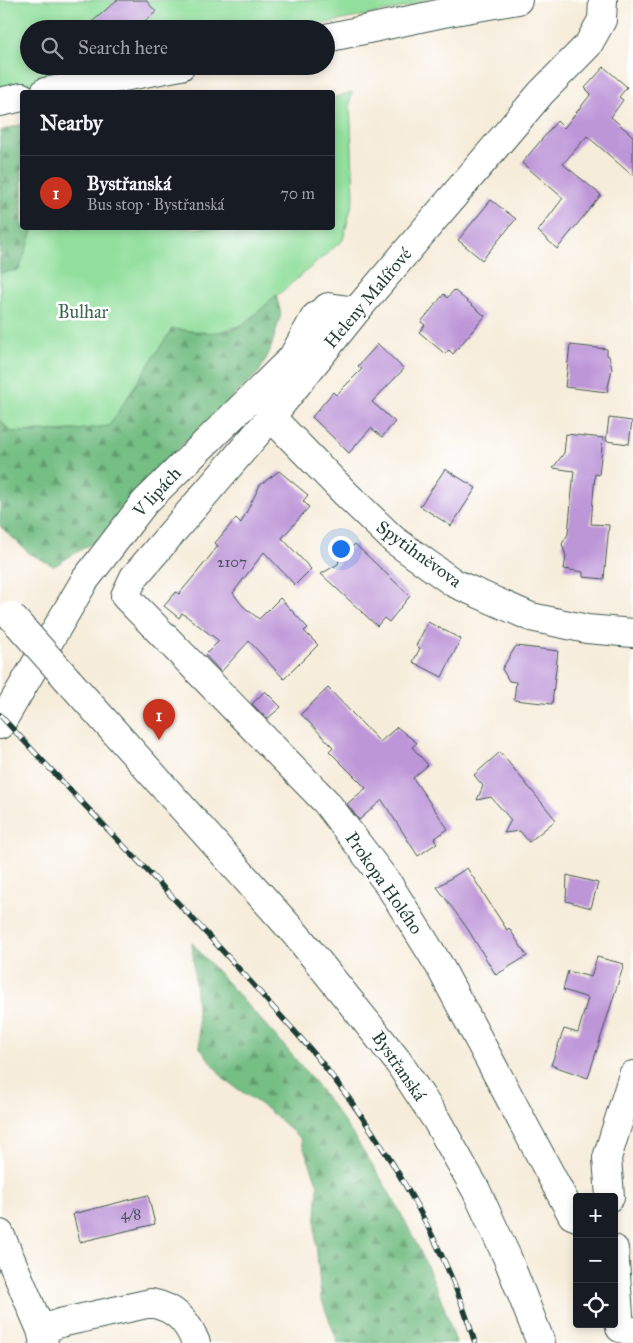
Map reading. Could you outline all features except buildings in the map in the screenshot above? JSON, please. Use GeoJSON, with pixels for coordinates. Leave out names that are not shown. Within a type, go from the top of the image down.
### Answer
{"type":"FeatureCollection","features":[{"type":"Feature","properties":{"kind":"street"},"geometry":{"type":"LineString","coordinates":[[335,36],[443,13],[518,0]]}},
{"type":"Feature","properties":{"kind":"street","name":"Heleny Malířové"},"geometry":{"type":"LineString","coordinates":[[125,596],[134,577],[272,417],[356,311],[541,93],[588,45],[602,20],[604,0]]}},
{"type":"Feature","properties":{"kind":"street"},"geometry":{"type":"LineString","coordinates":[[55,90],[133,75]]}},
{"type":"Feature","properties":{"kind":"street"},"geometry":{"type":"LineString","coordinates":[[0,102],[20,98]]}},
{"type":"Feature","properties":{"kind":"street","name":"V lipách"},"geometry":{"type":"LineString","coordinates":[[0,725],[85,580],[145,502],[292,358],[315,317],[328,307],[356,311]]}},
{"type":"Feature","properties":{"kind":"street","name":"Spytihněvova"},"geometry":{"type":"LineString","coordinates":[[272,417],[346,494],[394,540],[454,583],[531,617],[587,629],[633,633]]}},
{"type":"Feature","properties":{"kind":"street","name":"Prokopa Holého"},"geometry":{"type":"LineString","coordinates":[[125,596],[326,802],[389,885],[439,965],[573,1215]]}},
{"type":"Feature","properties":{"kind":"street","name":"Bystřanská"},"geometry":{"type":"LineString","coordinates":[[5,609],[299,938],[397,1060],[438,1121],[476,1190],[507,1257],[541,1343]]}},
{"type":"Feature","properties":{"kind":"street"},"geometry":{"type":"LineString","coordinates":[[610,1193],[607,1158],[633,1075]]}},
{"type":"Feature","properties":{"kind":"street"},"geometry":{"type":"LineString","coordinates":[[0,1234],[42,1336],[88,1316],[151,1303],[166,1306],[178,1313],[190,1328],[196,1343]]}},
{"type":"Feature","properties":{"kind":"street"},"geometry":{"type":"LineString","coordinates":[[617,1283],[620,1328],[633,1331]]}},
{"type":"Feature","properties":{"kind":"green space"},"geometry":{"type":"Polygon","coordinates":[[[0,0],[441,0],[335,21],[20,20],[20,75],[72,75],[0,90],[0,0]]]}},
{"type":"Feature","properties":{"kind":"green space","name":"Bulhar"},"geometry":{"type":"Polygon","coordinates":[[[352,92],[350,102],[354,196],[343,240],[242,325],[215,333],[172,329],[109,426],[77,430],[11,432],[0,420],[0,183],[20,224],[20,230],[335,230],[335,97],[352,92]]]}},
{"type":"Feature","properties":{"kind":"green space"},"geometry":{"type":"Polygon","coordinates":[[[20,125],[20,230],[33,230],[19,270],[0,273],[0,131],[20,125]]]}},
{"type":"Feature","properties":{"kind":"green space"},"geometry":{"type":"Polygon","coordinates":[[[276,295],[281,314],[270,351],[259,372],[179,448],[97,540],[54,566],[29,553],[0,526],[0,420],[11,432],[77,430],[109,426],[172,329],[216,332],[233,329],[250,319],[276,295]]]}},
{"type":"Feature","properties":{"kind":"green space"},"geometry":{"type":"Polygon","coordinates":[[[192,943],[298,1062],[356,1139],[414,1239],[430,1273],[456,1343],[338,1343],[321,1298],[315,1231],[318,1185],[300,1138],[267,1109],[225,1080],[200,1048],[192,943]]]}},
{"type":"Feature","properties":{"kind":"railway"},"geometry":{"type":"LineString","coordinates":[[0,715],[226,954],[325,1067],[371,1130],[413,1198],[448,1270],[475,1343]]}},
{"type":"Feature","properties":{"kind":"place","name":"Bystřanská"},"geometry":{"type":"Point","coordinates":[159,740]}}]}
